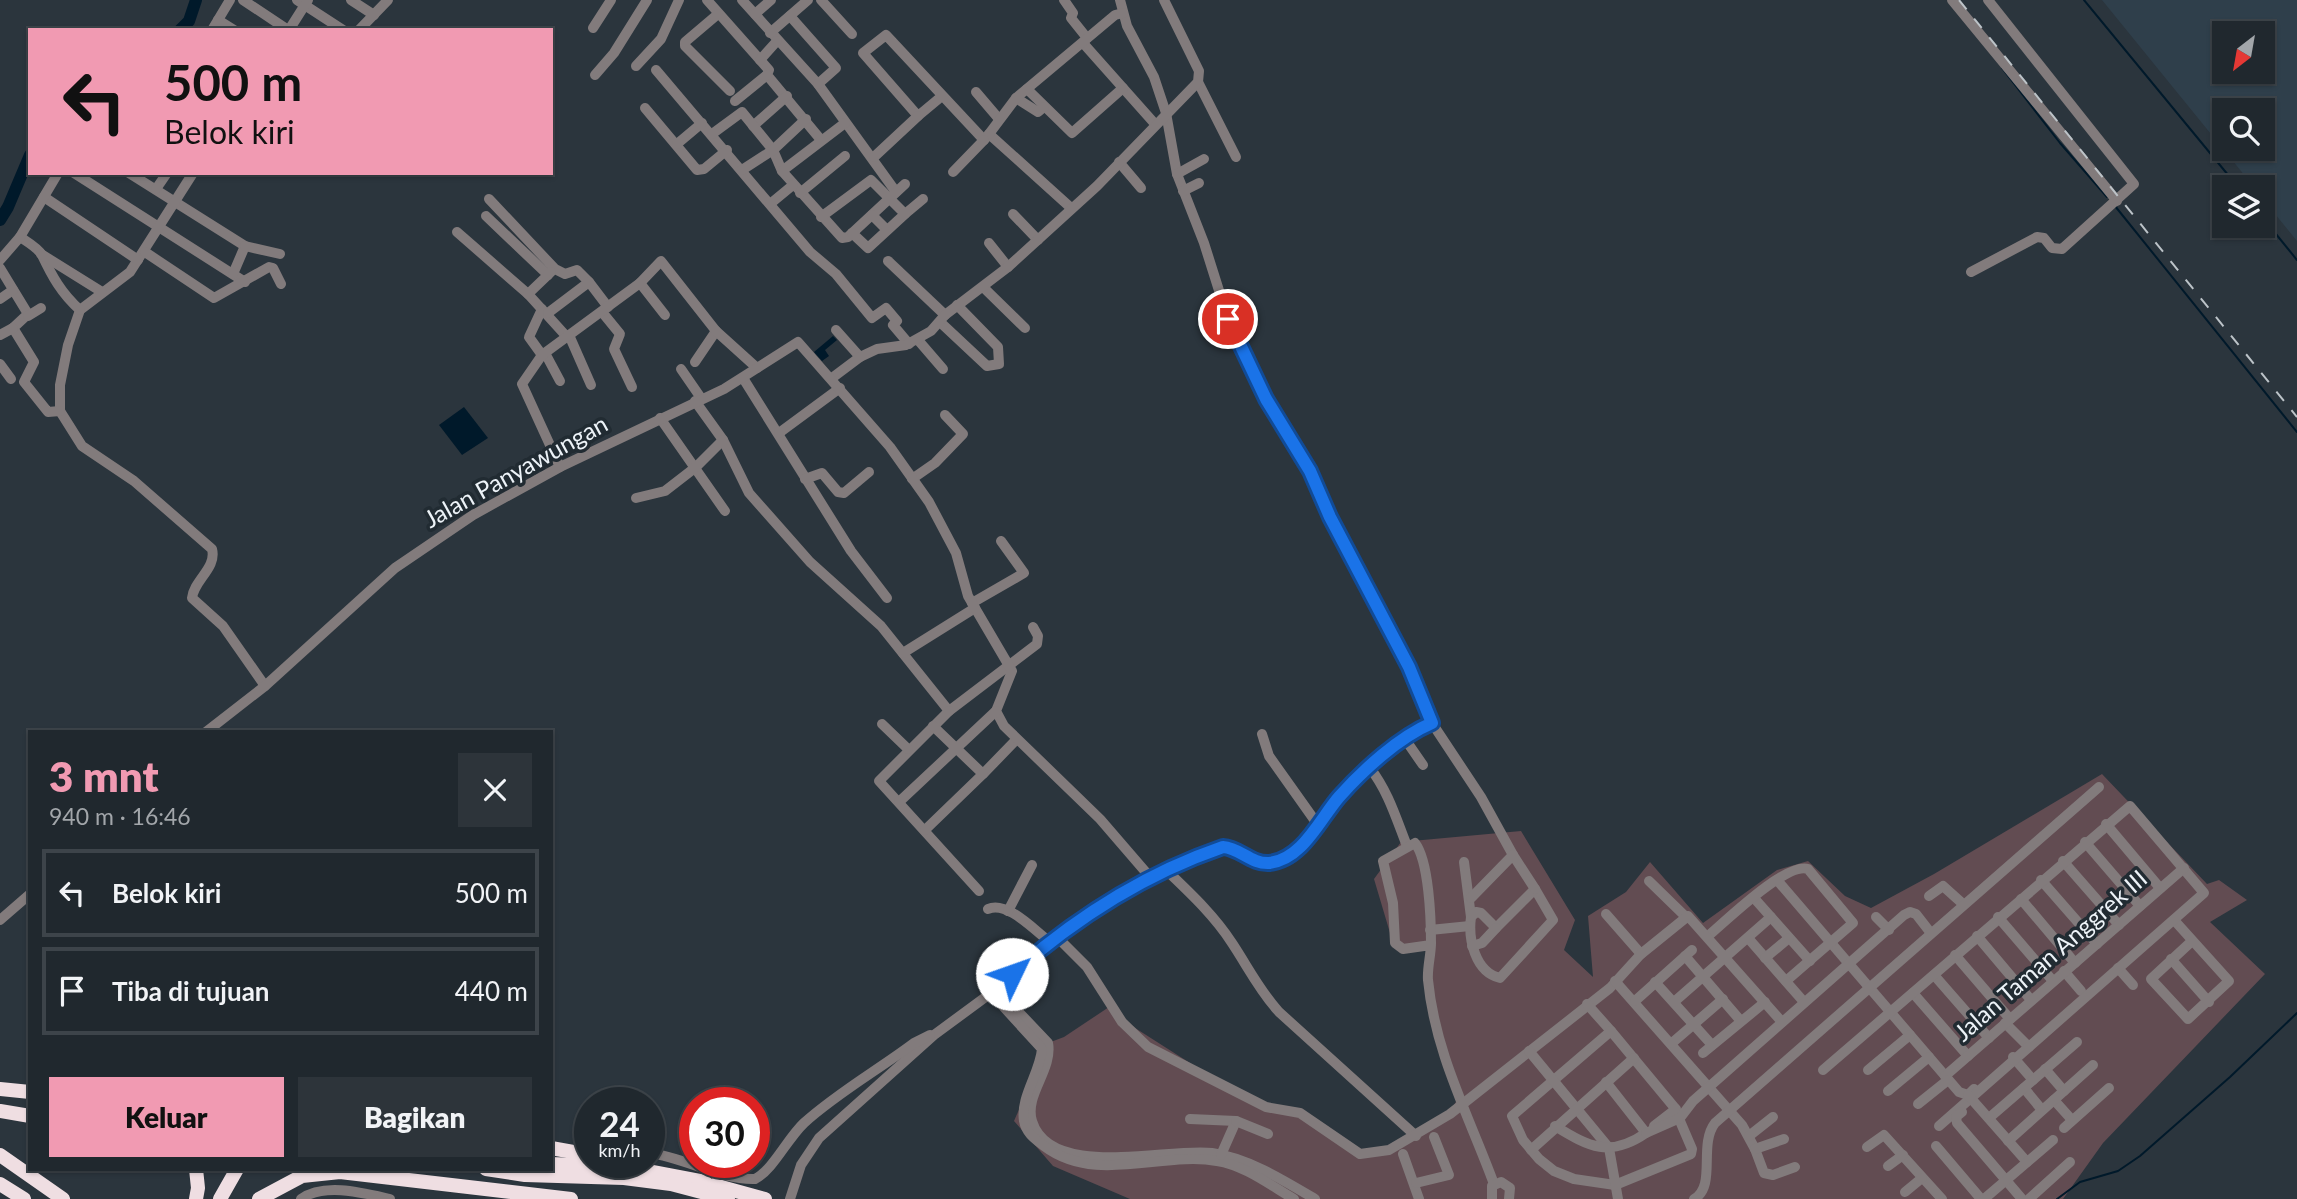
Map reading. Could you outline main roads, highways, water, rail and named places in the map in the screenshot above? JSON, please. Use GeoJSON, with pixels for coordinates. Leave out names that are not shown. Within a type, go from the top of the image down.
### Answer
{"type":"FeatureCollection","features":[{"type":"Feature","properties":{"kind":"highway"},"geometry":{"type":"LineString","coordinates":[[0,1088],[28,1090]]}},
{"type":"Feature","properties":{"kind":"highway"},"geometry":{"type":"LineString","coordinates":[[0,1105],[28,1107]]}},
{"type":"Feature","properties":{"kind":"highway"},"geometry":{"type":"LineString","coordinates":[[0,1111],[28,1116]]}},
{"type":"Feature","properties":{"kind":"highway"},"geometry":{"type":"LineString","coordinates":[[553,1148],[574,1152]]}},
{"type":"Feature","properties":{"kind":"highway"},"geometry":{"type":"LineString","coordinates":[[0,1155],[62,1197]]}},
{"type":"Feature","properties":{"kind":"highway"},"geometry":{"type":"LineString","coordinates":[[553,1164],[626,1167],[705,1182],[765,1199]]}},
{"type":"Feature","properties":{"kind":"highway"},"geometry":{"type":"LineString","coordinates":[[665,1167],[705,1182]]}},
{"type":"Feature","properties":{"kind":"highway"},"geometry":{"type":"LineString","coordinates":[[196,1171],[196,1199]]}},
{"type":"Feature","properties":{"kind":"highway"},"geometry":{"type":"LineString","coordinates":[[210,1199],[225,1171]]}},
{"type":"Feature","properties":{"kind":"highway"},"geometry":{"type":"LineString","coordinates":[[220,1199],[236,1171]]}},
{"type":"Feature","properties":{"kind":"highway"},"geometry":{"type":"LineString","coordinates":[[499,1171],[525,1175],[624,1178],[671,1184],[728,1199]]}},
{"type":"Feature","properties":{"kind":"highway"},"geometry":{"type":"LineString","coordinates":[[259,1199],[288,1181],[325,1172],[368,1174],[571,1199]]}},
{"type":"Feature","properties":{"kind":"highway"},"geometry":{"type":"LineString","coordinates":[[0,1184],[23,1199]]}},
{"type":"Feature","properties":{"kind":"highway"},"geometry":{"type":"LineString","coordinates":[[0,1191],[11,1199]]}},
{"type":"Feature","properties":{"kind":"waterway"},"geometry":{"type":"LineString","coordinates":[[182,28],[189,21],[196,0]]}},
{"type":"Feature","properties":{"kind":"waterway"},"geometry":{"type":"LineString","coordinates":[[2084,0],[2228,175]]}},
{"type":"Feature","properties":{"kind":"waterway"},"geometry":{"type":"LineString","coordinates":[[2002,68],[2060,143],[2107,197]]}},
{"type":"Feature","properties":{"kind":"waterway"},"geometry":{"type":"LineString","coordinates":[[0,220],[28,160]]}},
{"type":"Feature","properties":{"kind":"waterway"},"geometry":{"type":"LineString","coordinates":[[2115,206],[2297,432]]}},
{"type":"Feature","properties":{"kind":"waterway"},"geometry":{"type":"LineString","coordinates":[[2275,233],[2297,260]]}},
{"type":"Feature","properties":{"kind":"waterway"},"geometry":{"type":"LineString","coordinates":[[2057,1199],[2080,1182],[2118,1171],[2140,1156],[2230,1077],[2297,1013]]}},
{"type":"Feature","properties":{"kind":"railway"},"geometry":{"type":"LineString","coordinates":[[1959,0],[2297,417]]}}]}
